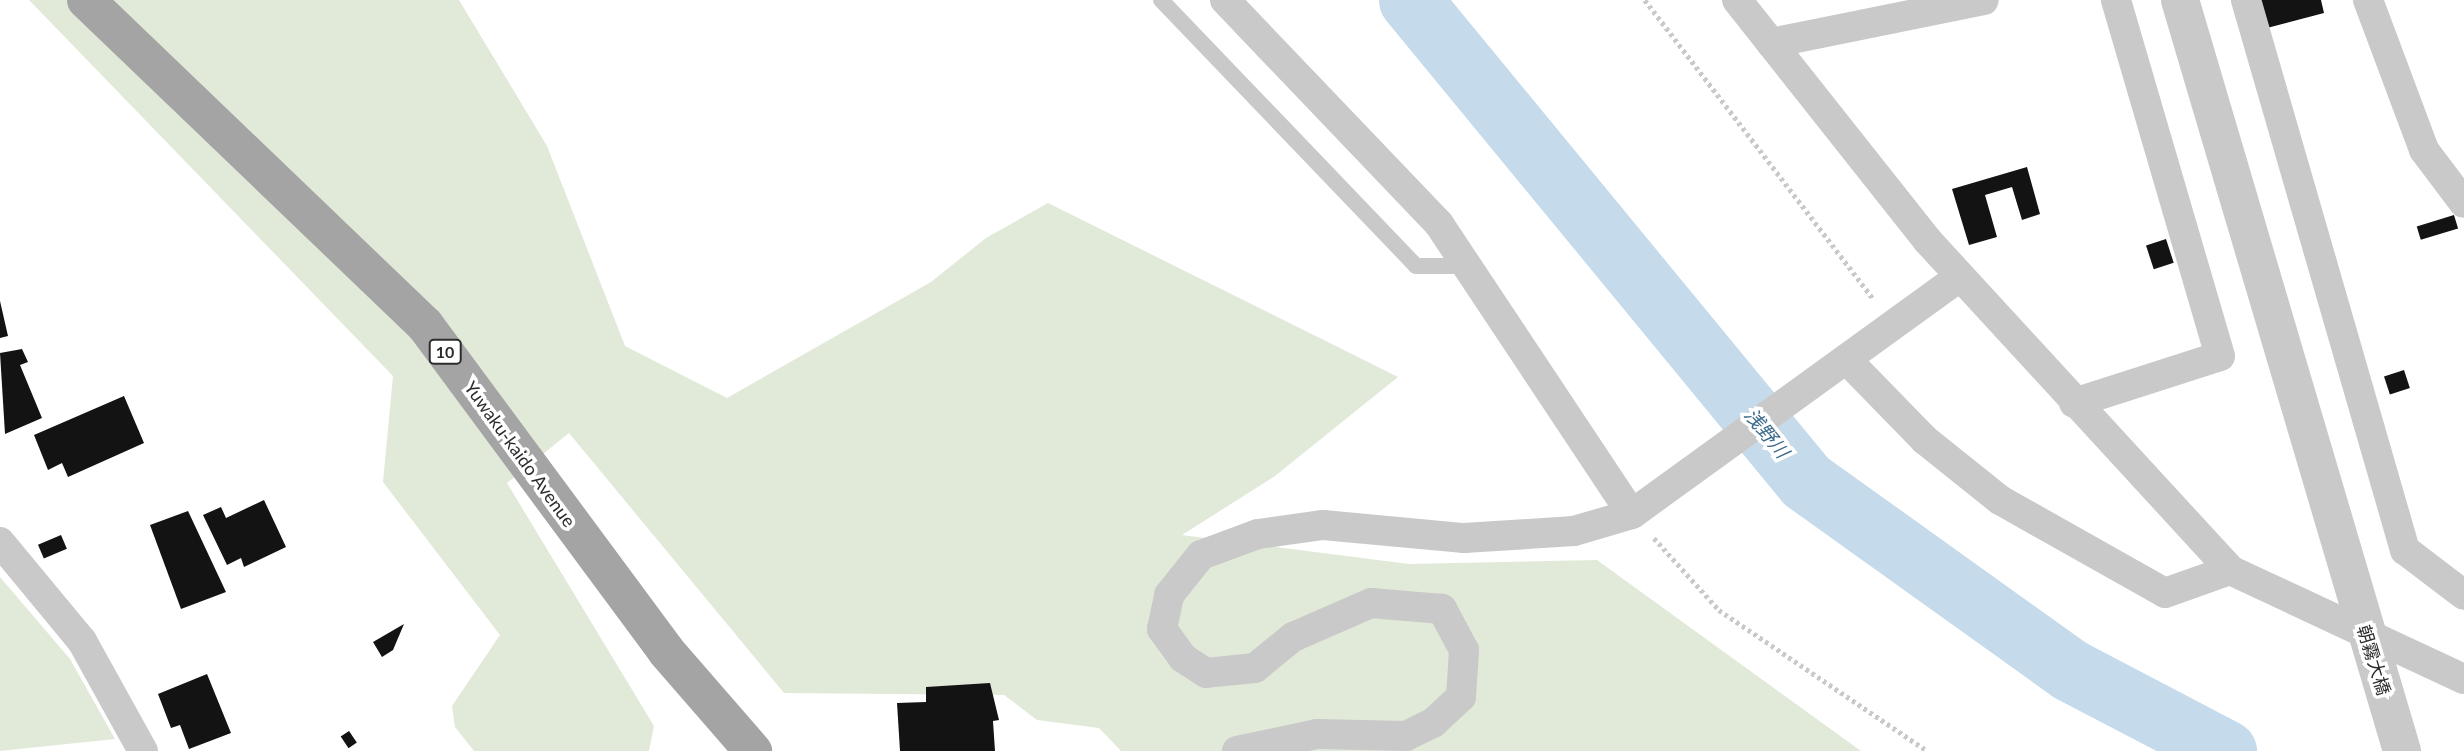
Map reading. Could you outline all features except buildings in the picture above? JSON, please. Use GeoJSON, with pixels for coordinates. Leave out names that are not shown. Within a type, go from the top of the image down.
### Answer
{"type":"FeatureCollection","features":[{"type":"Feature","properties":{"kind":"main road","name":"Yuwaku-kaido Avenue"},"geometry":{"type":"LineString","coordinates":[[86,0],[425,325],[666,651],[753,751]]}},
{"type":"Feature","properties":{"kind":"street"},"geometry":{"type":"LineString","coordinates":[[1225,0],[1388,168],[1469,266],[1632,514]]}},
{"type":"Feature","properties":{"kind":"street"},"geometry":{"type":"LineString","coordinates":[[1737,0],[1960,277],[2230,570],[2464,679]]}},
{"type":"Feature","properties":{"kind":"street"},"geometry":{"type":"LineString","coordinates":[[1770,43],[1984,0]]}},
{"type":"Feature","properties":{"kind":"street"},"geometry":{"type":"LineString","coordinates":[[2074,403],[2220,356],[2116,0]]}},
{"type":"Feature","properties":{"kind":"street","name":"朝霧大橋"},"geometry":{"type":"LineString","coordinates":[[2180,0],[2345,570],[2402,751]]}},
{"type":"Feature","properties":{"kind":"street"},"geometry":{"type":"LineString","coordinates":[[2246,0],[2405,550],[2464,595]]}},
{"type":"Feature","properties":{"kind":"street"},"geometry":{"type":"LineString","coordinates":[[2368,0],[2424,150],[2464,203]]}},
{"type":"Feature","properties":{"kind":"street"},"geometry":{"type":"LineString","coordinates":[[1237,751],[1317,734],[1406,736],[1433,723],[1461,697],[1464,650],[1442,608],[1371,603],[1293,637],[1255,668],[1206,673],[1183,658],[1162,629],[1169,594],[1201,555],[1258,534],[1323,524],[1465,538],[1574,531],[1632,514],[1667,495],[1960,277]]}},
{"type":"Feature","properties":{"kind":"street"},"geometry":{"type":"LineString","coordinates":[[1841,364],[1925,440],[2000,500],[2165,593],[2230,570]]}},
{"type":"Feature","properties":{"kind":"street"},"geometry":{"type":"LineString","coordinates":[[0,542],[82,641],[143,751]]}},
{"type":"Feature","properties":{"kind":"lane"},"geometry":{"type":"LineString","coordinates":[[1161,0],[1416,266],[1469,266]]}},
{"type":"Feature","properties":{"kind":"path"},"geometry":{"type":"LineString","coordinates":[[1645,0],[1793,186],[1893,326]]}},
{"type":"Feature","properties":{"kind":"path"},"geometry":{"type":"LineString","coordinates":[[1632,514],[1719,610],[1927,751]]}},
{"type":"Feature","properties":{"kind":"green space"},"geometry":{"type":"Polygon","coordinates":[[[29,0],[459,0],[547,146],[625,346],[727,398],[931,282],[986,238],[1048,203],[1398,377],[1275,476],[1182,535],[1409,564],[1597,560],[1861,751],[1121,751],[1099,728],[1037,720],[1004,695],[784,693],[569,433],[507,483],[654,726],[649,751],[474,751],[455,727],[452,706],[500,635],[383,482],[393,376],[29,0]]]}},
{"type":"Feature","properties":{"kind":"green space"},"geometry":{"type":"Polygon","coordinates":[[[0,577],[70,659],[115,739],[0,751],[0,577]]]}},
{"type":"Feature","properties":{"kind":"waterway","name":"浅野川"},"geometry":{"type":"LineString","coordinates":[[1410,0],[1806,481],[2070,670],[2225,751]]}}]}
